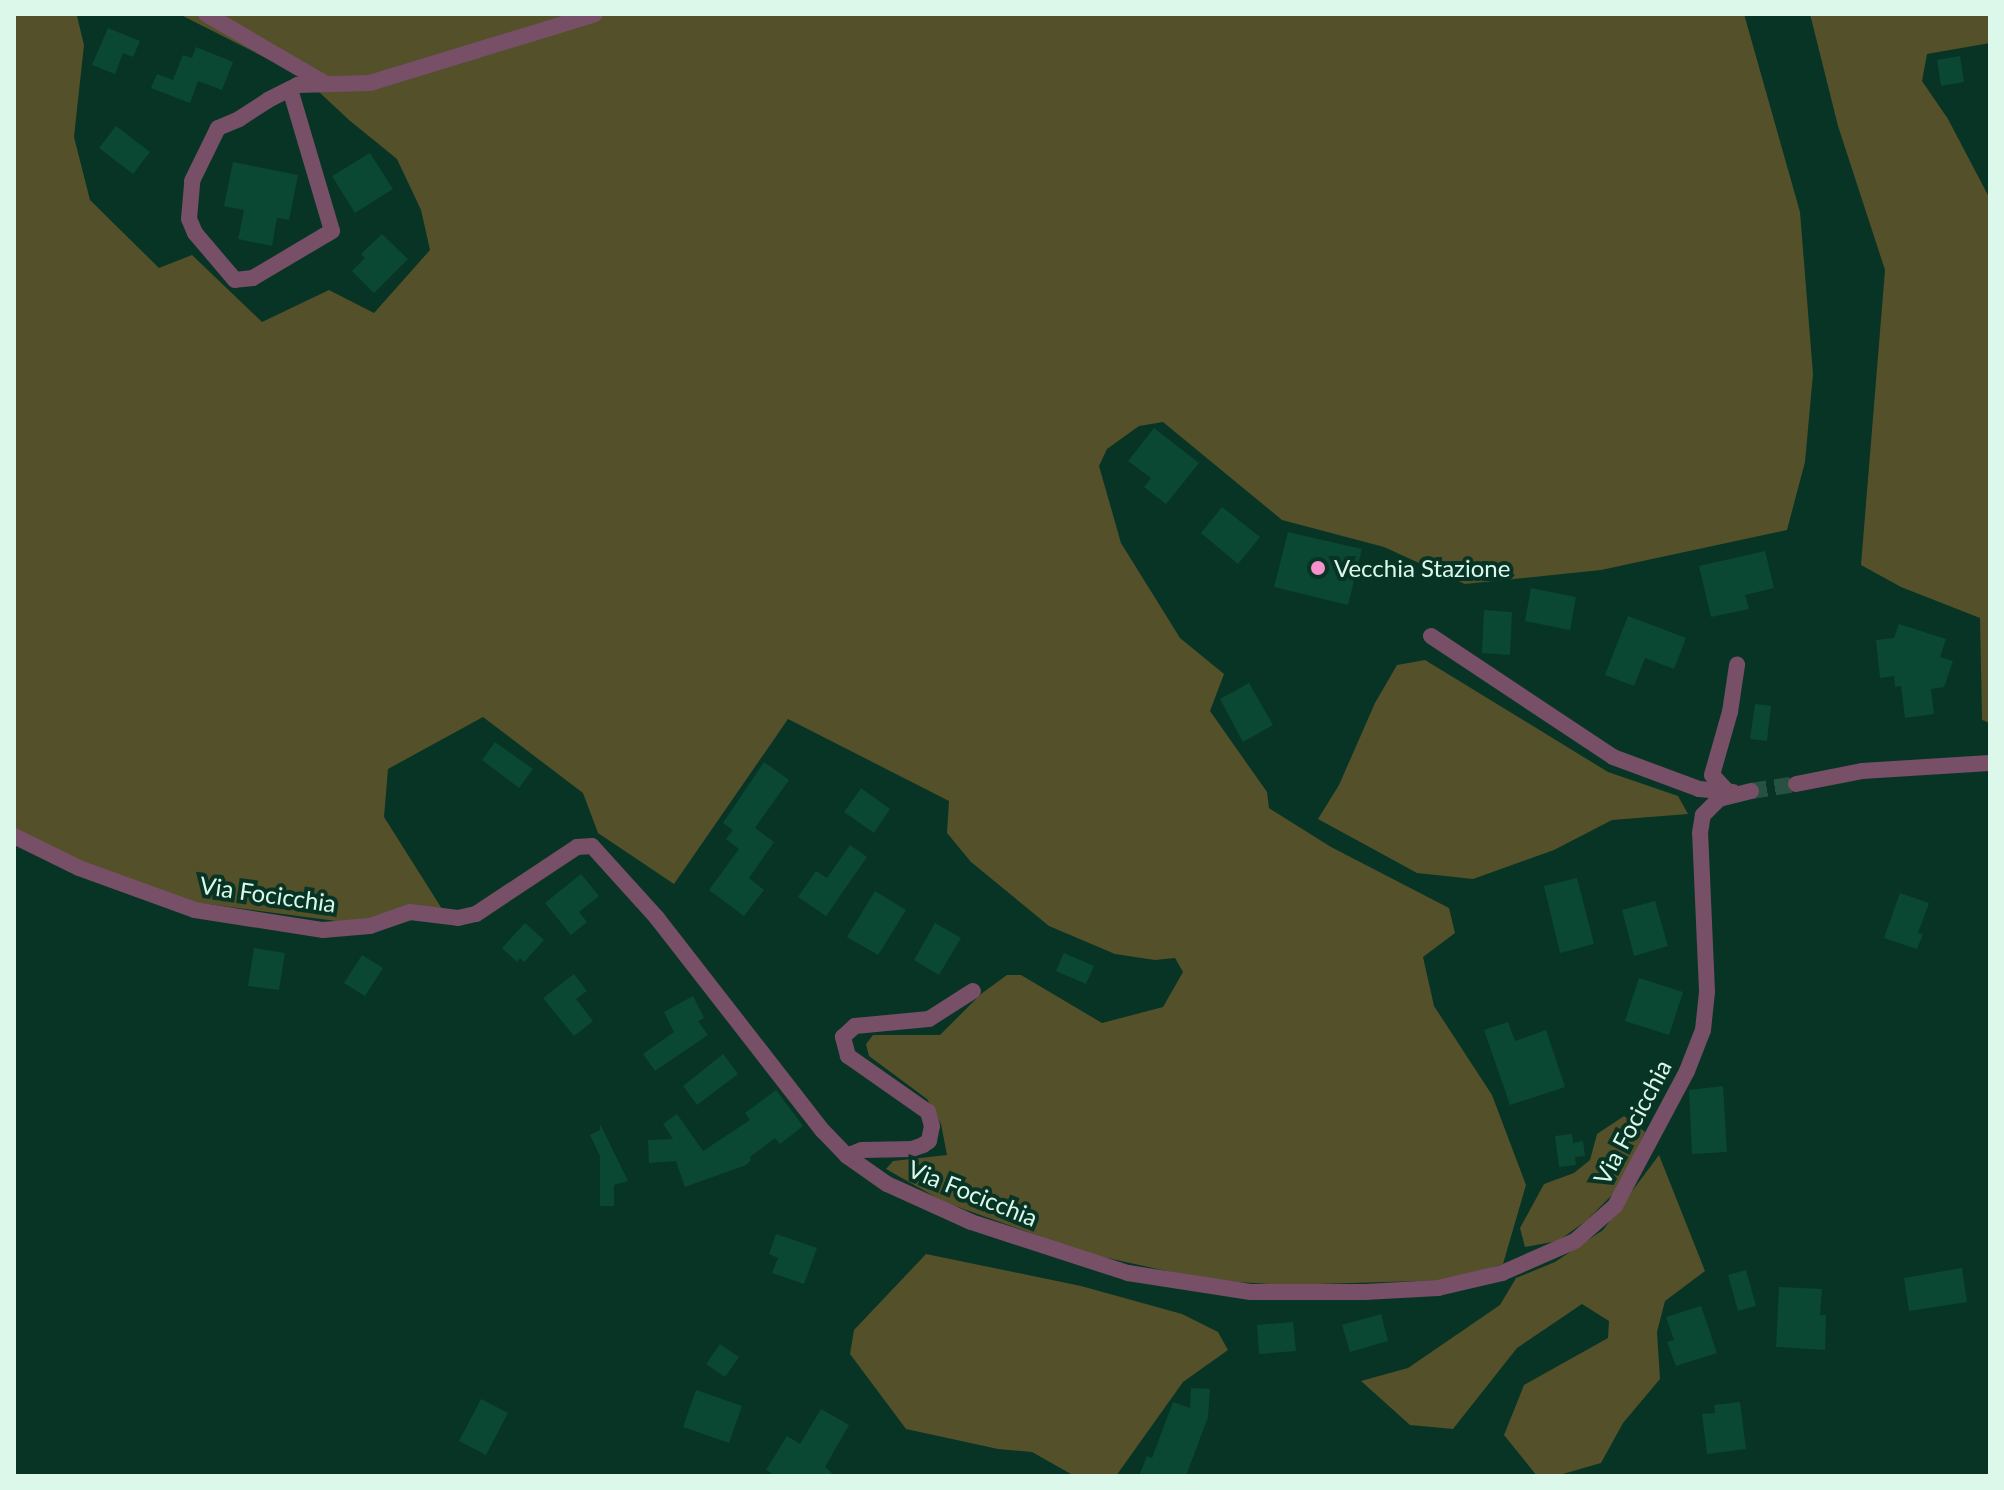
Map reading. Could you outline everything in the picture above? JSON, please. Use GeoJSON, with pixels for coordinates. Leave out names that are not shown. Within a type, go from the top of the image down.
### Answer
{"type":"FeatureCollection","features":[{"type":"Feature","properties":{"kind":"street"},"geometry":{"type":"LineString","coordinates":[[206,14],[323,82]]}},
{"type":"Feature","properties":{"kind":"street"},"geometry":{"type":"LineString","coordinates":[[290,89],[332,231],[253,278],[235,280],[195,233],[189,219],[192,181],[218,128],[290,89],[323,82],[346,84],[391,78],[595,14]]}},
{"type":"Feature","properties":{"kind":"street"},"geometry":{"type":"LineString","coordinates":[[1431,636],[1613,757],[1699,789],[1739,792]]}},
{"type":"Feature","properties":{"kind":"street"},"geometry":{"type":"LineString","coordinates":[[1737,665],[1730,712],[1712,775],[1739,792]]}},
{"type":"Feature","properties":{"kind":"street"},"geometry":{"type":"LineString","coordinates":[[1796,784],[1877,769],[1990,763]]}},
{"type":"Feature","properties":{"kind":"street","name":"Via Focicchia"},"geometry":{"type":"LineString","coordinates":[[14,836],[79,868],[195,910],[323,930],[370,926],[410,912],[467,917],[495,904],[577,847],[592,846],[657,918],[811,1117],[847,1156],[887,1184],[957,1216],[1098,1265],[1164,1281],[1276,1293],[1409,1291],[1461,1284],[1523,1265],[1575,1241],[1608,1215],[1635,1175],[1687,1071],[1703,1030],[1707,1000],[1701,820],[1712,803],[1739,792]]}},
{"type":"Feature","properties":{"kind":"street"},"geometry":{"type":"LineString","coordinates":[[847,1156],[862,1150],[912,1149],[929,1141],[932,1126],[928,1112],[848,1056],[843,1037],[855,1026],[929,1019],[973,991]]}},
{"type":"Feature","properties":{"kind":"shaded area"},"geometry":{"type":"Polygon","coordinates":[[[14,14],[77,16],[84,45],[74,137],[90,200],[159,268],[192,255],[262,322],[329,290],[374,313],[430,250],[421,210],[397,159],[303,77],[179,14],[1744,14],[1800,212],[1813,374],[1805,462],[1787,530],[1601,570],[1465,584],[1384,547],[1282,520],[1163,422],[1139,426],[1107,449],[1099,466],[1121,543],[1180,638],[1224,674],[1210,711],[1267,792],[1269,808],[1331,847],[1449,908],[1455,933],[1423,957],[1434,1006],[1492,1095],[1526,1185],[1503,1264],[1452,1280],[1285,1285],[1208,1280],[1089,1254],[944,1202],[886,1169],[893,1161],[947,1155],[941,1124],[927,1099],[869,1056],[866,1044],[873,1035],[940,1035],[981,994],[1007,975],[1021,975],[1102,1023],[1163,1007],[1183,972],[1175,958],[1155,960],[1115,954],[1049,926],[971,862],[947,833],[949,801],[788,719],[674,884],[598,833],[583,793],[483,717],[388,769],[384,817],[444,912],[359,924],[192,902],[62,857],[14,829],[14,14]]]}},
{"type":"Feature","properties":{"kind":"shaded area"},"geometry":{"type":"Polygon","coordinates":[[[1810,14],[1990,14],[1990,43],[1927,54],[1922,81],[1948,119],[1990,199],[1990,723],[1982,720],[1980,618],[1901,587],[1861,565],[1885,270],[1838,126],[1810,14]]]}},
{"type":"Feature","properties":{"kind":"shaded area"},"geometry":{"type":"Polygon","coordinates":[[[1425,660],[1608,772],[1678,796],[1688,814],[1612,820],[1554,850],[1473,879],[1417,873],[1318,819],[1339,785],[1375,703],[1397,665],[1425,660]]]}},
{"type":"Feature","properties":{"kind":"shaded area"},"geometry":{"type":"Polygon","coordinates":[[[1624,1116],[1645,1132],[1619,1188],[1586,1221],[1558,1241],[1525,1247],[1520,1228],[1544,1184],[1574,1173],[1590,1160],[1597,1134],[1624,1116]]]}},
{"type":"Feature","properties":{"kind":"shaded area"},"geometry":{"type":"Polygon","coordinates":[[[1659,1155],[1705,1271],[1665,1301],[1657,1332],[1660,1379],[1623,1423],[1601,1463],[1556,1476],[1537,1476],[1504,1435],[1524,1385],[1608,1338],[1609,1321],[1582,1304],[1517,1348],[1453,1429],[1410,1425],[1361,1381],[1408,1368],[1500,1305],[1516,1278],[1555,1262],[1603,1230],[1659,1155]]]}},
{"type":"Feature","properties":{"kind":"shaded area"},"geometry":{"type":"Polygon","coordinates":[[[926,1254],[1081,1286],[1182,1314],[1218,1332],[1228,1350],[1183,1382],[1116,1476],[1071,1474],[1032,1452],[998,1449],[906,1429],[850,1354],[854,1330],[926,1254]]]}},
{"type":"Feature","properties":{"kind":"building"},"geometry":{"type":"Polygon","coordinates":[[[108,28],[140,41],[133,57],[123,53],[115,74],[92,65],[108,28]]]}},
{"type":"Feature","properties":{"kind":"building"},"geometry":{"type":"Polygon","coordinates":[[[196,47],[233,62],[222,90],[198,81],[190,103],[151,88],[157,74],[173,80],[183,55],[192,58],[196,47]]]}},
{"type":"Feature","properties":{"kind":"building"},"geometry":{"type":"Polygon","coordinates":[[[1960,56],[1964,82],[1941,86],[1937,60],[1960,56]]]}},
{"type":"Feature","properties":{"kind":"building"},"geometry":{"type":"Polygon","coordinates":[[[116,126],[150,152],[133,174],[99,148],[116,126]]]}},
{"type":"Feature","properties":{"kind":"building"},"geometry":{"type":"Polygon","coordinates":[[[370,153],[393,189],[355,213],[332,176],[370,153]]]}},
{"type":"Feature","properties":{"kind":"building"},"geometry":{"type":"Polygon","coordinates":[[[233,162],[298,175],[289,220],[277,218],[272,246],[238,239],[244,210],[224,206],[233,162]]]}},
{"type":"Feature","properties":{"kind":"building"},"geometry":{"type":"Polygon","coordinates":[[[382,234],[408,259],[374,293],[352,271],[365,258],[361,254],[382,234]]]}},
{"type":"Feature","properties":{"kind":"building"},"geometry":{"type":"Polygon","coordinates":[[[1154,428],[1199,463],[1166,504],[1144,487],[1151,478],[1128,461],[1154,428]]]}},
{"type":"Feature","properties":{"kind":"building"},"geometry":{"type":"Polygon","coordinates":[[[1222,507],[1260,537],[1238,564],[1201,533],[1222,507]]]}},
{"type":"Feature","properties":{"kind":"building","name":"Vecchia Stazione"},"geometry":{"type":"Polygon","coordinates":[[[1288,532],[1362,549],[1348,605],[1274,587],[1288,532]]]}},
{"type":"Feature","properties":{"kind":"building"},"geometry":{"type":"Polygon","coordinates":[[[1765,551],[1774,588],[1745,595],[1749,609],[1711,617],[1699,566],[1765,551]]]}},
{"type":"Feature","properties":{"kind":"building"},"geometry":{"type":"Polygon","coordinates":[[[1531,588],[1576,597],[1570,630],[1525,621],[1531,588]]]}},
{"type":"Feature","properties":{"kind":"building"},"geometry":{"type":"Polygon","coordinates":[[[1484,610],[1512,612],[1510,655],[1482,653],[1484,610]]]}},
{"type":"Feature","properties":{"kind":"building"},"geometry":{"type":"Polygon","coordinates":[[[1628,616],[1686,638],[1674,669],[1645,658],[1634,686],[1605,675],[1628,616]]]}},
{"type":"Feature","properties":{"kind":"building"},"geometry":{"type":"Polygon","coordinates":[[[1899,624],[1946,639],[1940,657],[1953,661],[1944,687],[1931,689],[1934,714],[1905,718],[1901,686],[1895,687],[1894,676],[1880,678],[1876,640],[1894,638],[1899,624]]]}},
{"type":"Feature","properties":{"kind":"building"},"geometry":{"type":"Polygon","coordinates":[[[1249,683],[1273,725],[1243,742],[1220,699],[1249,683]]]}},
{"type":"Feature","properties":{"kind":"building"},"geometry":{"type":"Polygon","coordinates":[[[1755,704],[1771,706],[1767,741],[1750,739],[1755,704]]]}},
{"type":"Feature","properties":{"kind":"building"},"geometry":{"type":"Polygon","coordinates":[[[495,742],[533,769],[519,788],[482,760],[495,742]]]}},
{"type":"Feature","properties":{"kind":"building"},"geometry":{"type":"Polygon","coordinates":[[[764,762],[789,780],[755,828],[774,842],[749,878],[764,890],[744,916],[709,890],[739,849],[726,839],[733,830],[723,823],[764,762]]]}},
{"type":"Feature","properties":{"kind":"building"},"geometry":{"type":"Polygon","coordinates":[[[861,788],[890,809],[874,833],[844,812],[861,788]]]}},
{"type":"Feature","properties":{"kind":"building"},"geometry":{"type":"Polygon","coordinates":[[[850,845],[867,857],[826,916],[798,897],[816,871],[827,878],[850,845]]]}},
{"type":"Feature","properties":{"kind":"building"},"geometry":{"type":"Polygon","coordinates":[[[581,874],[599,896],[579,912],[587,922],[571,935],[545,903],[581,874]]]}},
{"type":"Feature","properties":{"kind":"building"},"geometry":{"type":"Polygon","coordinates":[[[1577,878],[1594,944],[1560,953],[1544,886],[1577,878]]]}},
{"type":"Feature","properties":{"kind":"building"},"geometry":{"type":"Polygon","coordinates":[[[875,891],[906,910],[878,955],[847,937],[875,891]]]}},
{"type":"Feature","properties":{"kind":"building"},"geometry":{"type":"Polygon","coordinates":[[[1900,893],[1929,903],[1918,933],[1923,934],[1917,949],[1884,938],[1900,893]]]}},
{"type":"Feature","properties":{"kind":"building"},"geometry":{"type":"Polygon","coordinates":[[[1655,901],[1668,946],[1634,956],[1622,910],[1655,901]]]}},
{"type":"Feature","properties":{"kind":"building"},"geometry":{"type":"Polygon","coordinates":[[[525,923],[544,940],[524,962],[520,958],[517,962],[502,948],[525,923]]]}},
{"type":"Feature","properties":{"kind":"building"},"geometry":{"type":"Polygon","coordinates":[[[935,923],[961,938],[939,975],[914,960],[935,923]]]}},
{"type":"Feature","properties":{"kind":"building"},"geometry":{"type":"Polygon","coordinates":[[[254,948],[285,953],[279,990],[248,986],[254,948]]]}},
{"type":"Feature","properties":{"kind":"building"},"geometry":{"type":"Polygon","coordinates":[[[1064,953],[1094,966],[1086,984],[1056,971],[1064,953]]]}},
{"type":"Feature","properties":{"kind":"building"},"geometry":{"type":"Polygon","coordinates":[[[362,955],[383,968],[365,996],[344,983],[362,955]]]}},
{"type":"Feature","properties":{"kind":"building"},"geometry":{"type":"Polygon","coordinates":[[[574,974],[587,991],[576,999],[593,1021],[574,1036],[543,998],[574,974]]]}},
{"type":"Feature","properties":{"kind":"building"},"geometry":{"type":"Polygon","coordinates":[[[1639,978],[1683,992],[1669,1035],[1625,1021],[1639,978]]]}},
{"type":"Feature","properties":{"kind":"building"},"geometry":{"type":"Polygon","coordinates":[[[693,996],[704,1018],[698,1021],[708,1035],[655,1071],[643,1054],[674,1032],[664,1012],[693,996]]]}},
{"type":"Feature","properties":{"kind":"building"},"geometry":{"type":"Polygon","coordinates":[[[1508,1022],[1515,1041],[1546,1030],[1565,1087],[1510,1105],[1484,1030],[1508,1022]]]}},
{"type":"Feature","properties":{"kind":"building"},"geometry":{"type":"Polygon","coordinates":[[[723,1054],[738,1074],[697,1105],[683,1086],[723,1054]]]}},
{"type":"Feature","properties":{"kind":"building"},"geometry":{"type":"Polygon","coordinates":[[[1723,1086],[1727,1152],[1692,1154],[1689,1090],[1723,1086]]]}},
{"type":"Feature","properties":{"kind":"building"},"geometry":{"type":"Polygon","coordinates":[[[776,1090],[803,1126],[780,1144],[775,1138],[750,1157],[746,1165],[685,1187],[676,1161],[649,1163],[648,1140],[673,1139],[663,1124],[677,1114],[703,1151],[750,1120],[745,1113],[776,1090]]]}},
{"type":"Feature","properties":{"kind":"building"},"geometry":{"type":"Polygon","coordinates":[[[600,1124],[628,1181],[614,1185],[614,1206],[600,1206],[600,1156],[590,1135],[600,1130],[600,1124]]]}},
{"type":"Feature","properties":{"kind":"building"},"geometry":{"type":"Polygon","coordinates":[[[1572,1134],[1573,1143],[1583,1141],[1585,1156],[1575,1157],[1576,1165],[1559,1167],[1555,1136],[1572,1134]]]}},
{"type":"Feature","properties":{"kind":"building"},"geometry":{"type":"Polygon","coordinates":[[[776,1234],[817,1248],[804,1284],[772,1273],[778,1258],[769,1254],[776,1234]]]}},
{"type":"Feature","properties":{"kind":"building"},"geometry":{"type":"Polygon","coordinates":[[[1962,1268],[1967,1302],[1909,1311],[1904,1278],[1962,1268]]]}},
{"type":"Feature","properties":{"kind":"building"},"geometry":{"type":"Polygon","coordinates":[[[1746,1270],[1756,1306],[1738,1311],[1728,1275],[1746,1270]]]}},
{"type":"Feature","properties":{"kind":"building"},"geometry":{"type":"Polygon","coordinates":[[[1779,1287],[1822,1289],[1820,1315],[1826,1315],[1825,1350],[1776,1347],[1779,1287]]]}},
{"type":"Feature","properties":{"kind":"building"},"geometry":{"type":"Polygon","coordinates":[[[1701,1306],[1717,1353],[1676,1366],[1667,1342],[1674,1340],[1666,1317],[1701,1306]]]}},
{"type":"Feature","properties":{"kind":"building"},"geometry":{"type":"Polygon","coordinates":[[[1381,1314],[1388,1341],[1350,1352],[1342,1325],[1381,1314]]]}},
{"type":"Feature","properties":{"kind":"building"},"geometry":{"type":"Polygon","coordinates":[[[1293,1322],[1296,1351],[1259,1354],[1257,1325],[1293,1322]]]}},
{"type":"Feature","properties":{"kind":"building"},"geometry":{"type":"Polygon","coordinates":[[[720,1344],[739,1357],[725,1377],[706,1364],[720,1344]]]}},
{"type":"Feature","properties":{"kind":"building"},"geometry":{"type":"Polygon","coordinates":[[[1191,1388],[1210,1389],[1208,1417],[1186,1476],[1139,1476],[1147,1456],[1152,1458],[1173,1402],[1190,1408],[1191,1388]]]}},
{"type":"Feature","properties":{"kind":"building"},"geometry":{"type":"Polygon","coordinates":[[[696,1390],[742,1406],[729,1443],[683,1427],[696,1390]]]}},
{"type":"Feature","properties":{"kind":"building"},"geometry":{"type":"Polygon","coordinates":[[[481,1399],[508,1413],[486,1455],[459,1441],[481,1399]]]}},
{"type":"Feature","properties":{"kind":"building"},"geometry":{"type":"Polygon","coordinates":[[[1740,1402],[1746,1449],[1707,1454],[1702,1414],[1715,1413],[1714,1405],[1740,1402]]]}},
{"type":"Feature","properties":{"kind":"building"},"geometry":{"type":"Polygon","coordinates":[[[821,1409],[849,1425],[825,1467],[835,1476],[776,1476],[766,1470],[787,1436],[800,1444],[821,1409]]]}},
{"type":"Feature","properties":{"kind":"tunnel"},"geometry":{"type":"LineString","coordinates":[[1751,791],[1796,784]]}},
{"type":"Feature","properties":{"kind":"place","name":"Vecchia Stazione"},"geometry":{"type":"Point","coordinates":[1318,568]}}]}
